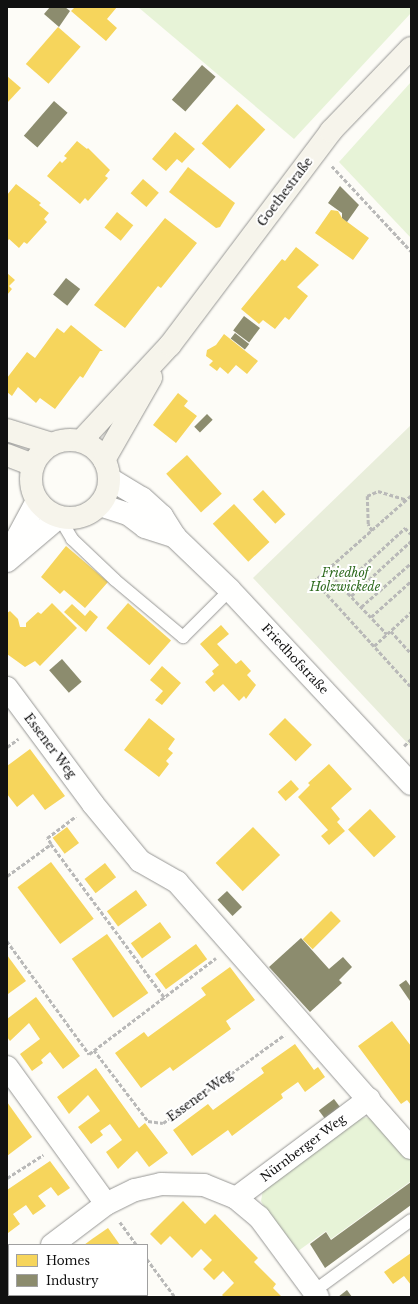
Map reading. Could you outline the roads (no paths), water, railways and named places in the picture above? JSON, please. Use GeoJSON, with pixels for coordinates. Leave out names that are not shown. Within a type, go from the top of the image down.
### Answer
{"type":"FeatureCollection","features":[{"type":"Feature","properties":{"kind":"main road","name":"Goethestraße"},"geometry":{"type":"LineString","coordinates":[[80,441],[170,345],[331,131],[411,48]]}},
{"type":"Feature","properties":{"kind":"main road","name":"Goethestraße"},"geometry":{"type":"LineString","coordinates":[[100,505],[107,493],[107,470],[170,345]]}},
{"type":"Feature","properties":{"kind":"main road"},"geometry":{"type":"LineString","coordinates":[[7,430],[52,444]]}},
{"type":"Feature","properties":{"kind":"main road"},"geometry":{"type":"LineString","coordinates":[[100,505],[88,515],[74,519],[59,517],[45,510],[37,501],[30,477],[33,465],[39,455],[52,444],[69,439],[91,445],[107,470]]}},
{"type":"Feature","properties":{"kind":"main road"},"geometry":{"type":"LineString","coordinates":[[7,455],[33,465]]}},
{"type":"Feature","properties":{"kind":"street","name":"Friedhofstraße"},"geometry":{"type":"LineString","coordinates":[[107,470],[162,516],[175,537],[230,590],[411,784]]}},
{"type":"Feature","properties":{"kind":"street"},"geometry":{"type":"LineString","coordinates":[[7,557],[37,501]]}},
{"type":"Feature","properties":{"kind":"street","name":"Friedhofstraße"},"geometry":{"type":"LineString","coordinates":[[100,505],[128,514],[146,526],[175,537]]}},
{"type":"Feature","properties":{"kind":"street"},"geometry":{"type":"LineString","coordinates":[[7,561],[59,517]]}},
{"type":"Feature","properties":{"kind":"street","name":"Essener Weg"},"geometry":{"type":"LineString","coordinates":[[7,688],[93,804],[140,860],[177,882],[411,1148]]}},
{"type":"Feature","properties":{"kind":"street"},"geometry":{"type":"LineString","coordinates":[[7,1067],[106,1204]]}},
{"type":"Feature","properties":{"kind":"street","name":"Nürnberger Weg"},"geometry":{"type":"LineString","coordinates":[[236,1198],[369,1099]]}},
{"type":"Feature","properties":{"kind":"street"},"geometry":{"type":"LineString","coordinates":[[53,1244],[106,1204],[135,1190],[161,1184],[204,1186],[236,1198],[259,1217],[316,1294]]}},
{"type":"Feature","properties":{"kind":"lane"},"geometry":{"type":"LineString","coordinates":[[59,517],[77,544],[183,637],[230,590]]}},
{"type":"Feature","properties":{"kind":"lane"},"geometry":{"type":"LineString","coordinates":[[316,1294],[411,1220]]}},
{"type":"Feature","properties":{"kind":"park label","name":"Friedhof Holzwickede"},"geometry":{"type":"Point","coordinates":[345,580]}}]}
